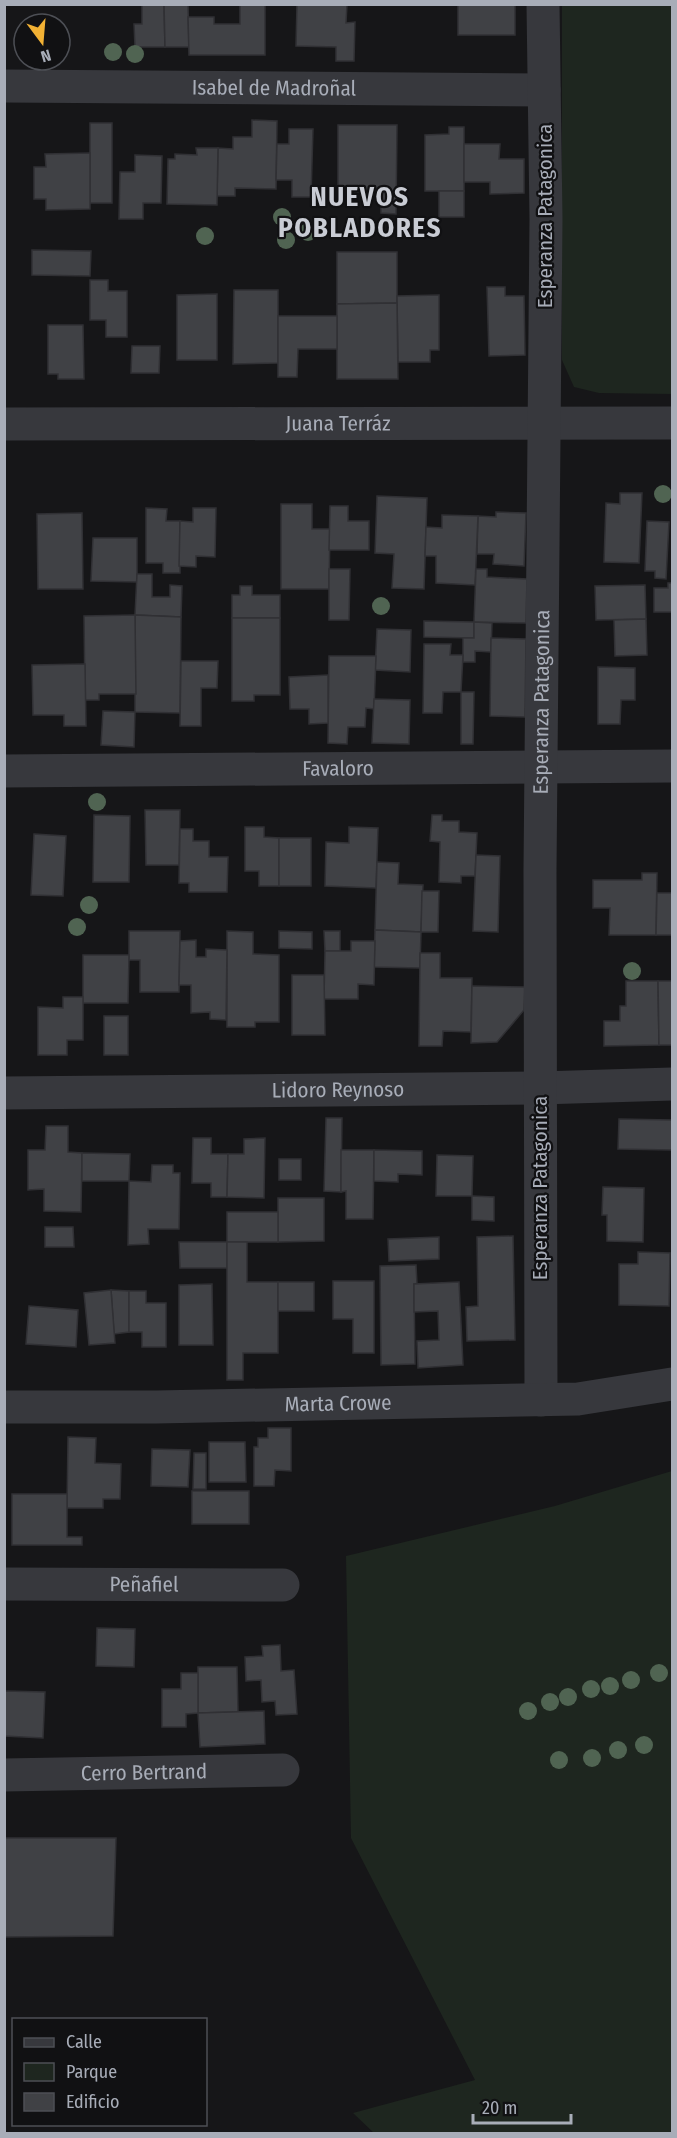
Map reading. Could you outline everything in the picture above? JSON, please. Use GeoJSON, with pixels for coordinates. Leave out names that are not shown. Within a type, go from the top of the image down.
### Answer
{"type":"FeatureCollection","features":[{"type":"Feature","properties":{"kind":"street","name":"Esperanza Patagonica"},"geometry":{"type":"LineString","coordinates":[[541,1400],[541,767],[546,219],[543,4]]}},
{"type":"Feature","properties":{"kind":"street","name":"Isabel de Madroñal"},"geometry":{"type":"LineString","coordinates":[[4,86],[544,90]]}},
{"type":"Feature","properties":{"kind":"street","name":"Juana Terráz"},"geometry":{"type":"LineString","coordinates":[[4,424],[672,423]]}},
{"type":"Feature","properties":{"kind":"street","name":"Favaloro"},"geometry":{"type":"LineString","coordinates":[[4,771],[672,766]]}},
{"type":"Feature","properties":{"kind":"street","name":"Lidoro Reynoso"},"geometry":{"type":"LineString","coordinates":[[4,1093],[540,1088],[672,1084]]}},
{"type":"Feature","properties":{"kind":"street","name":"Marta Crowe"},"geometry":{"type":"LineString","coordinates":[[4,1407],[167,1407],[578,1399],[672,1384]]}},
{"type":"Feature","properties":{"kind":"street","name":"Peñafiel"},"geometry":{"type":"LineString","coordinates":[[4,1584],[283,1585]]}},
{"type":"Feature","properties":{"kind":"street","name":"Cerro Bertrand"},"geometry":{"type":"LineString","coordinates":[[4,1774],[283,1770]]}},
{"type":"Feature","properties":{"kind":"green space"},"geometry":{"type":"Polygon","coordinates":[[[562,5],[672,5],[672,394],[599,393],[574,387],[562,360],[562,5]]]}},
{"type":"Feature","properties":{"kind":"green space"},"geometry":{"type":"Polygon","coordinates":[[[672,1471],[672,2133],[374,2133],[353,2113],[475,2080],[351,1838],[346,1556],[555,1506],[672,1471]]]}},
{"type":"Feature","properties":{"kind":"building"},"geometry":{"type":"Polygon","coordinates":[[[142,4],[164,4],[165,47],[135,47],[134,24],[142,24],[142,4]]]}},
{"type":"Feature","properties":{"kind":"building"},"geometry":{"type":"Polygon","coordinates":[[[164,4],[188,4],[189,47],[165,47],[164,4]]]}},
{"type":"Feature","properties":{"kind":"building"},"geometry":{"type":"Polygon","coordinates":[[[240,4],[265,4],[265,55],[189,55],[188,17],[214,17],[214,24],[240,24],[240,4]]]}},
{"type":"Feature","properties":{"kind":"building"},"geometry":{"type":"Polygon","coordinates":[[[297,4],[347,4],[346,23],[355,22],[354,61],[336,61],[336,47],[296,46],[297,4]]]}},
{"type":"Feature","properties":{"kind":"building"},"geometry":{"type":"Polygon","coordinates":[[[458,4],[515,4],[515,35],[458,35],[458,4]]]}},
{"type":"Feature","properties":{"kind":"building"},"geometry":{"type":"Polygon","coordinates":[[[252,120],[277,121],[276,189],[235,188],[235,196],[217,196],[218,148],[233,149],[233,137],[252,137],[252,120]]]}},
{"type":"Feature","properties":{"kind":"building"},"geometry":{"type":"Polygon","coordinates":[[[90,123],[112,123],[112,203],[90,203],[90,123]]]}},
{"type":"Feature","properties":{"kind":"building"},"geometry":{"type":"Polygon","coordinates":[[[338,125],[397,125],[396,214],[381,213],[381,192],[338,192],[338,125]]]}},
{"type":"Feature","properties":{"kind":"building"},"geometry":{"type":"Polygon","coordinates":[[[449,127],[464,127],[464,191],[425,191],[425,135],[449,134],[449,127]]]}},
{"type":"Feature","properties":{"kind":"building"},"geometry":{"type":"Polygon","coordinates":[[[289,129],[313,129],[311,197],[292,197],[292,180],[276,180],[277,144],[289,144],[289,129]]]}},
{"type":"Feature","properties":{"kind":"building"},"geometry":{"type":"Polygon","coordinates":[[[464,144],[500,144],[499,159],[524,159],[524,193],[490,194],[490,182],[464,182],[464,144]]]}},
{"type":"Feature","properties":{"kind":"building"},"geometry":{"type":"Polygon","coordinates":[[[196,148],[218,148],[217,205],[167,204],[168,159],[175,159],[175,154],[197,155],[196,148]]]}},
{"type":"Feature","properties":{"kind":"building"},"geometry":{"type":"Polygon","coordinates":[[[90,153],[90,209],[46,210],[46,199],[34,199],[34,167],[46,167],[45,154],[90,153]]]}},
{"type":"Feature","properties":{"kind":"building"},"geometry":{"type":"Polygon","coordinates":[[[135,155],[162,156],[161,203],[143,203],[143,219],[119,219],[120,172],[135,172],[135,155]]]}},
{"type":"Feature","properties":{"kind":"building"},"geometry":{"type":"Polygon","coordinates":[[[439,191],[464,191],[464,217],[439,217],[439,191]]]}},
{"type":"Feature","properties":{"kind":"building"},"geometry":{"type":"Polygon","coordinates":[[[32,250],[91,251],[90,276],[32,275],[32,250]]]}},
{"type":"Feature","properties":{"kind":"building"},"geometry":{"type":"Polygon","coordinates":[[[337,252],[397,252],[397,303],[337,304],[337,252]]]}},
{"type":"Feature","properties":{"kind":"building"},"geometry":{"type":"Polygon","coordinates":[[[90,280],[108,280],[108,291],[127,291],[127,337],[106,337],[106,320],[90,320],[90,280]]]}},
{"type":"Feature","properties":{"kind":"building"},"geometry":{"type":"Polygon","coordinates":[[[487,287],[505,287],[505,296],[524,296],[525,355],[489,356],[487,287]]]}},
{"type":"Feature","properties":{"kind":"building"},"geometry":{"type":"Polygon","coordinates":[[[234,290],[278,290],[278,363],[233,364],[234,290]]]}},
{"type":"Feature","properties":{"kind":"building"},"geometry":{"type":"Polygon","coordinates":[[[217,294],[217,360],[177,360],[177,295],[217,294]]]}},
{"type":"Feature","properties":{"kind":"building"},"geometry":{"type":"Polygon","coordinates":[[[439,295],[439,350],[430,350],[430,362],[398,362],[397,296],[439,295]]]}},
{"type":"Feature","properties":{"kind":"building"},"geometry":{"type":"Polygon","coordinates":[[[397,303],[398,379],[337,379],[337,304],[397,303]]]}},
{"type":"Feature","properties":{"kind":"building"},"geometry":{"type":"Polygon","coordinates":[[[278,316],[337,316],[337,349],[298,349],[297,377],[278,377],[278,316]]]}},
{"type":"Feature","properties":{"kind":"building"},"geometry":{"type":"Polygon","coordinates":[[[48,325],[83,325],[84,379],[58,379],[58,374],[48,374],[48,325]]]}},
{"type":"Feature","properties":{"kind":"building"},"geometry":{"type":"Polygon","coordinates":[[[132,346],[160,346],[159,373],[131,373],[132,346]]]}},
{"type":"Feature","properties":{"kind":"building"},"geometry":{"type":"Polygon","coordinates":[[[620,493],[642,493],[639,563],[604,562],[606,503],[620,504],[620,493]]]}},
{"type":"Feature","properties":{"kind":"building"},"geometry":{"type":"Polygon","coordinates":[[[377,496],[427,498],[424,589],[392,588],[394,554],[375,553],[377,496]]]}},
{"type":"Feature","properties":{"kind":"building"},"geometry":{"type":"Polygon","coordinates":[[[281,504],[312,504],[312,529],[330,529],[329,589],[281,589],[281,504]]]}},
{"type":"Feature","properties":{"kind":"building"},"geometry":{"type":"Polygon","coordinates":[[[330,506],[348,506],[348,521],[369,521],[369,550],[329,550],[330,506]]]}},
{"type":"Feature","properties":{"kind":"building"},"geometry":{"type":"Polygon","coordinates":[[[146,508],[167,509],[166,521],[180,521],[180,573],[163,573],[163,563],[146,563],[146,508]]]}},
{"type":"Feature","properties":{"kind":"building"},"geometry":{"type":"Polygon","coordinates":[[[193,508],[216,508],[215,557],[196,556],[196,567],[179,566],[180,521],[193,522],[193,508]]]}},
{"type":"Feature","properties":{"kind":"building"},"geometry":{"type":"Polygon","coordinates":[[[496,512],[526,513],[524,566],[493,564],[494,554],[477,554],[478,516],[496,517],[496,512]]]}},
{"type":"Feature","properties":{"kind":"building"},"geometry":{"type":"Polygon","coordinates":[[[82,513],[83,589],[38,589],[37,514],[82,513]]]}},
{"type":"Feature","properties":{"kind":"building"},"geometry":{"type":"Polygon","coordinates":[[[442,515],[478,516],[475,585],[436,583],[436,556],[425,556],[426,527],[442,528],[442,515]]]}},
{"type":"Feature","properties":{"kind":"building"},"geometry":{"type":"Polygon","coordinates":[[[647,521],[669,522],[666,579],[655,578],[655,571],[645,571],[647,521]]]}},
{"type":"Feature","properties":{"kind":"building"},"geometry":{"type":"Polygon","coordinates":[[[93,538],[137,538],[137,582],[91,581],[93,538]]]}},
{"type":"Feature","properties":{"kind":"building"},"geometry":{"type":"Polygon","coordinates":[[[329,569],[350,569],[349,620],[329,620],[329,569]]]}},
{"type":"Feature","properties":{"kind":"building"},"geometry":{"type":"Polygon","coordinates":[[[476,569],[487,569],[487,577],[527,579],[526,623],[474,622],[476,569]]]}},
{"type":"Feature","properties":{"kind":"building"},"geometry":{"type":"Polygon","coordinates":[[[137,574],[152,574],[152,597],[170,597],[170,585],[182,586],[181,617],[135,615],[137,574]]]}},
{"type":"Feature","properties":{"kind":"building"},"geometry":{"type":"Polygon","coordinates":[[[668,583],[672,583],[672,612],[654,612],[654,588],[668,588],[668,583]]]}},
{"type":"Feature","properties":{"kind":"building"},"geometry":{"type":"Polygon","coordinates":[[[645,585],[646,619],[596,620],[595,586],[645,585]]]}},
{"type":"Feature","properties":{"kind":"building"},"geometry":{"type":"Polygon","coordinates":[[[240,586],[252,586],[252,595],[280,595],[280,618],[232,618],[232,595],[240,595],[240,586]]]}},
{"type":"Feature","properties":{"kind":"building"},"geometry":{"type":"Polygon","coordinates":[[[135,615],[181,617],[180,713],[135,712],[135,615]]]}},
{"type":"Feature","properties":{"kind":"building"},"geometry":{"type":"Polygon","coordinates":[[[135,615],[136,694],[99,694],[99,700],[85,700],[84,616],[135,615]]]}},
{"type":"Feature","properties":{"kind":"building"},"geometry":{"type":"Polygon","coordinates":[[[232,618],[280,618],[280,695],[254,695],[254,701],[232,701],[232,618]]]}},
{"type":"Feature","properties":{"kind":"building"},"geometry":{"type":"Polygon","coordinates":[[[646,619],[647,655],[615,656],[614,620],[646,619]]]}},
{"type":"Feature","properties":{"kind":"building"},"geometry":{"type":"Polygon","coordinates":[[[424,621],[474,622],[474,638],[424,637],[424,621]]]}},
{"type":"Feature","properties":{"kind":"building"},"geometry":{"type":"Polygon","coordinates":[[[474,622],[492,623],[491,652],[475,651],[475,662],[463,662],[463,638],[474,638],[474,622]]]}},
{"type":"Feature","properties":{"kind":"building"},"geometry":{"type":"Polygon","coordinates":[[[377,629],[411,630],[410,672],[375,670],[377,629]]]}},
{"type":"Feature","properties":{"kind":"building"},"geometry":{"type":"Polygon","coordinates":[[[491,638],[526,639],[525,717],[490,716],[491,638]]]}},
{"type":"Feature","properties":{"kind":"building"},"geometry":{"type":"Polygon","coordinates":[[[424,644],[451,644],[450,655],[463,655],[461,692],[443,692],[442,713],[423,713],[424,644]]]}},
{"type":"Feature","properties":{"kind":"building"},"geometry":{"type":"Polygon","coordinates":[[[329,656],[376,656],[374,709],[366,708],[365,727],[348,727],[347,744],[328,743],[329,656]]]}},
{"type":"Feature","properties":{"kind":"building"},"geometry":{"type":"Polygon","coordinates":[[[181,661],[218,661],[217,688],[201,688],[201,726],[180,726],[181,661]]]}},
{"type":"Feature","properties":{"kind":"building"},"geometry":{"type":"Polygon","coordinates":[[[85,664],[86,726],[64,726],[64,715],[33,715],[32,665],[85,664]]]}},
{"type":"Feature","properties":{"kind":"building"},"geometry":{"type":"Polygon","coordinates":[[[598,667],[635,668],[635,700],[621,700],[620,724],[598,724],[598,667]]]}},
{"type":"Feature","properties":{"kind":"building"},"geometry":{"type":"Polygon","coordinates":[[[328,675],[328,723],[309,724],[309,709],[290,709],[289,677],[328,675]]]}},
{"type":"Feature","properties":{"kind":"building"},"geometry":{"type":"Polygon","coordinates":[[[461,692],[474,692],[473,744],[461,744],[461,692]]]}},
{"type":"Feature","properties":{"kind":"building"},"geometry":{"type":"Polygon","coordinates":[[[374,699],[410,700],[409,744],[372,743],[374,699]]]}},
{"type":"Feature","properties":{"kind":"building"},"geometry":{"type":"Polygon","coordinates":[[[103,711],[135,712],[134,747],[101,745],[103,711]]]}},
{"type":"Feature","properties":{"kind":"building"},"geometry":{"type":"Polygon","coordinates":[[[145,810],[180,810],[179,865],[146,865],[145,810]]]}},
{"type":"Feature","properties":{"kind":"building"},"geometry":{"type":"Polygon","coordinates":[[[94,815],[130,816],[129,882],[93,882],[94,815]]]}},
{"type":"Feature","properties":{"kind":"building"},"geometry":{"type":"Polygon","coordinates":[[[432,815],[442,815],[442,821],[459,821],[459,832],[477,833],[475,876],[461,876],[461,883],[439,882],[440,842],[430,841],[432,815]]]}},
{"type":"Feature","properties":{"kind":"building"},"geometry":{"type":"Polygon","coordinates":[[[245,827],[264,827],[264,837],[279,838],[279,886],[259,886],[259,871],[245,871],[245,827]]]}},
{"type":"Feature","properties":{"kind":"building"},"geometry":{"type":"Polygon","coordinates":[[[349,827],[378,828],[376,888],[325,886],[326,842],[349,843],[349,827]]]}},
{"type":"Feature","properties":{"kind":"building"},"geometry":{"type":"Polygon","coordinates":[[[180,829],[193,829],[193,841],[209,841],[209,857],[228,857],[227,892],[189,892],[189,883],[179,883],[180,829]]]}},
{"type":"Feature","properties":{"kind":"building"},"geometry":{"type":"Polygon","coordinates":[[[34,834],[66,836],[63,896],[31,895],[34,834]]]}},
{"type":"Feature","properties":{"kind":"building"},"geometry":{"type":"Polygon","coordinates":[[[279,838],[311,838],[311,886],[279,886],[279,838]]]}},
{"type":"Feature","properties":{"kind":"building"},"geometry":{"type":"Polygon","coordinates":[[[476,855],[500,856],[498,932],[473,931],[476,855]]]}},
{"type":"Feature","properties":{"kind":"building"},"geometry":{"type":"Polygon","coordinates":[[[377,862],[399,863],[398,884],[423,885],[421,932],[375,930],[377,862]]]}},
{"type":"Feature","properties":{"kind":"building"},"geometry":{"type":"Polygon","coordinates":[[[642,873],[657,873],[656,935],[609,935],[610,908],[593,908],[593,880],[642,880],[642,873]]]}},
{"type":"Feature","properties":{"kind":"building"},"geometry":{"type":"Polygon","coordinates":[[[422,891],[439,891],[438,932],[421,932],[422,891]]]}},
{"type":"Feature","properties":{"kind":"building"},"geometry":{"type":"Polygon","coordinates":[[[657,893],[672,893],[672,935],[656,935],[657,893]]]}},
{"type":"Feature","properties":{"kind":"building"},"geometry":{"type":"Polygon","coordinates":[[[375,930],[421,932],[420,968],[374,967],[375,930]]]}},
{"type":"Feature","properties":{"kind":"building"},"geometry":{"type":"Polygon","coordinates":[[[129,931],[180,931],[179,992],[140,992],[140,960],[129,960],[129,931]]]}},
{"type":"Feature","properties":{"kind":"building"},"geometry":{"type":"Polygon","coordinates":[[[227,931],[253,932],[253,954],[279,955],[279,1022],[255,1022],[255,1027],[227,1027],[227,931]]]}},
{"type":"Feature","properties":{"kind":"building"},"geometry":{"type":"Polygon","coordinates":[[[279,931],[312,932],[312,949],[279,948],[279,931]]]}},
{"type":"Feature","properties":{"kind":"building"},"geometry":{"type":"Polygon","coordinates":[[[324,931],[340,931],[340,951],[325,951],[324,931]]]}},
{"type":"Feature","properties":{"kind":"building"},"geometry":{"type":"Polygon","coordinates":[[[196,940],[196,957],[206,957],[206,949],[227,950],[226,1020],[210,1019],[210,1012],[191,1013],[191,985],[179,985],[180,941],[196,940]]]}},
{"type":"Feature","properties":{"kind":"building"},"geometry":{"type":"Polygon","coordinates":[[[351,941],[375,941],[374,985],[358,984],[358,999],[324,999],[325,951],[351,951],[351,941]]]}},
{"type":"Feature","properties":{"kind":"building"},"geometry":{"type":"Polygon","coordinates":[[[420,953],[440,953],[440,978],[472,978],[471,1032],[443,1031],[442,1046],[419,1046],[420,953]]]}},
{"type":"Feature","properties":{"kind":"building"},"geometry":{"type":"Polygon","coordinates":[[[83,955],[129,955],[128,1003],[83,1003],[83,955]]]}},
{"type":"Feature","properties":{"kind":"building"},"geometry":{"type":"Polygon","coordinates":[[[292,975],[324,975],[325,1035],[292,1035],[292,975]]]}},
{"type":"Feature","properties":{"kind":"building"},"geometry":{"type":"Polygon","coordinates":[[[626,981],[658,981],[659,1045],[604,1046],[604,1021],[620,1021],[620,1006],[626,1006],[626,981]]]}},
{"type":"Feature","properties":{"kind":"building"},"geometry":{"type":"Polygon","coordinates":[[[658,981],[672,981],[672,1045],[659,1045],[658,981]]]}},
{"type":"Feature","properties":{"kind":"building"},"geometry":{"type":"Polygon","coordinates":[[[472,986],[525,987],[524,1010],[497,1042],[471,1043],[472,986]]]}},
{"type":"Feature","properties":{"kind":"building"},"geometry":{"type":"Polygon","coordinates":[[[63,997],[83,997],[83,1040],[67,1040],[67,1055],[38,1055],[38,1007],[63,1008],[63,997]]]}},
{"type":"Feature","properties":{"kind":"building"},"geometry":{"type":"Polygon","coordinates":[[[104,1016],[128,1016],[128,1055],[104,1055],[104,1016]]]}},
{"type":"Feature","properties":{"kind":"building"},"geometry":{"type":"Polygon","coordinates":[[[326,1118],[342,1118],[341,1192],[324,1191],[326,1118]]]}},
{"type":"Feature","properties":{"kind":"building"},"geometry":{"type":"Polygon","coordinates":[[[619,1119],[672,1120],[672,1150],[618,1149],[619,1119]]]}},
{"type":"Feature","properties":{"kind":"building"},"geometry":{"type":"Polygon","coordinates":[[[46,1126],[68,1126],[68,1152],[82,1153],[81,1212],[44,1211],[44,1189],[28,1190],[28,1150],[45,1150],[46,1126]]]}},
{"type":"Feature","properties":{"kind":"building"},"geometry":{"type":"Polygon","coordinates":[[[193,1138],[211,1138],[211,1154],[228,1154],[227,1197],[211,1197],[211,1183],[192,1183],[193,1138]]]}},
{"type":"Feature","properties":{"kind":"building"},"geometry":{"type":"Polygon","coordinates":[[[265,1138],[264,1198],[227,1197],[228,1154],[244,1154],[244,1139],[265,1138]]]}},
{"type":"Feature","properties":{"kind":"building"},"geometry":{"type":"Polygon","coordinates":[[[341,1150],[374,1150],[373,1219],[346,1219],[346,1191],[341,1192],[341,1150]]]}},
{"type":"Feature","properties":{"kind":"building"},"geometry":{"type":"Polygon","coordinates":[[[374,1150],[422,1151],[422,1175],[398,1174],[398,1182],[374,1181],[374,1150]]]}},
{"type":"Feature","properties":{"kind":"building"},"geometry":{"type":"Polygon","coordinates":[[[82,1153],[130,1154],[129,1181],[82,1181],[82,1153]]]}},
{"type":"Feature","properties":{"kind":"building"},"geometry":{"type":"Polygon","coordinates":[[[437,1155],[473,1156],[472,1196],[436,1196],[437,1155]]]}},
{"type":"Feature","properties":{"kind":"building"},"geometry":{"type":"Polygon","coordinates":[[[279,1159],[301,1159],[301,1180],[279,1180],[279,1159]]]}},
{"type":"Feature","properties":{"kind":"building"},"geometry":{"type":"Polygon","coordinates":[[[152,1165],[173,1165],[173,1173],[180,1173],[179,1229],[148,1229],[149,1244],[128,1245],[129,1181],[151,1182],[152,1165]]]}},
{"type":"Feature","properties":{"kind":"building"},"geometry":{"type":"Polygon","coordinates":[[[603,1187],[644,1188],[643,1242],[607,1241],[607,1215],[602,1215],[603,1187]]]}},
{"type":"Feature","properties":{"kind":"building"},"geometry":{"type":"Polygon","coordinates":[[[472,1196],[494,1197],[494,1221],[472,1220],[472,1196]]]}},
{"type":"Feature","properties":{"kind":"building"},"geometry":{"type":"Polygon","coordinates":[[[278,1198],[324,1198],[324,1241],[278,1242],[278,1198]]]}},
{"type":"Feature","properties":{"kind":"building"},"geometry":{"type":"Polygon","coordinates":[[[227,1212],[278,1212],[278,1242],[227,1242],[227,1212]]]}},
{"type":"Feature","properties":{"kind":"building"},"geometry":{"type":"Polygon","coordinates":[[[45,1227],[73,1227],[74,1247],[45,1247],[45,1227]]]}},
{"type":"Feature","properties":{"kind":"building"},"geometry":{"type":"Polygon","coordinates":[[[513,1236],[515,1340],[467,1341],[466,1307],[478,1306],[477,1237],[513,1236]]]}},
{"type":"Feature","properties":{"kind":"building"},"geometry":{"type":"Polygon","coordinates":[[[439,1237],[439,1259],[389,1261],[388,1239],[439,1237]]]}},
{"type":"Feature","properties":{"kind":"building"},"geometry":{"type":"Polygon","coordinates":[[[179,1242],[227,1242],[227,1268],[180,1268],[179,1242]]]}},
{"type":"Feature","properties":{"kind":"building"},"geometry":{"type":"Polygon","coordinates":[[[227,1242],[247,1242],[247,1282],[278,1282],[278,1353],[243,1353],[243,1380],[227,1380],[227,1242]]]}},
{"type":"Feature","properties":{"kind":"building"},"geometry":{"type":"Polygon","coordinates":[[[638,1252],[670,1253],[669,1306],[619,1305],[619,1264],[638,1264],[638,1252]]]}},
{"type":"Feature","properties":{"kind":"building"},"geometry":{"type":"Polygon","coordinates":[[[416,1265],[417,1284],[414,1284],[415,1364],[381,1365],[380,1266],[416,1265]]]}},
{"type":"Feature","properties":{"kind":"building"},"geometry":{"type":"Polygon","coordinates":[[[333,1281],[374,1281],[374,1353],[353,1353],[353,1319],[333,1319],[333,1281]]]}},
{"type":"Feature","properties":{"kind":"building"},"geometry":{"type":"Polygon","coordinates":[[[278,1282],[314,1282],[314,1311],[278,1311],[278,1282]]]}},
{"type":"Feature","properties":{"kind":"building"},"geometry":{"type":"Polygon","coordinates":[[[459,1282],[463,1365],[418,1368],[417,1341],[439,1340],[438,1311],[414,1312],[414,1284],[459,1282]]]}},
{"type":"Feature","properties":{"kind":"building"},"geometry":{"type":"Polygon","coordinates":[[[212,1284],[213,1345],[179,1345],[179,1285],[212,1284]]]}},
{"type":"Feature","properties":{"kind":"building"},"geometry":{"type":"Polygon","coordinates":[[[111,1290],[129,1291],[129,1332],[114,1334],[111,1290]]]}},
{"type":"Feature","properties":{"kind":"building"},"geometry":{"type":"Polygon","coordinates":[[[111,1290],[115,1343],[89,1345],[84,1293],[111,1290]]]}},
{"type":"Feature","properties":{"kind":"building"},"geometry":{"type":"Polygon","coordinates":[[[129,1291],[146,1291],[146,1303],[166,1303],[166,1347],[142,1347],[142,1332],[129,1332],[129,1291]]]}},
{"type":"Feature","properties":{"kind":"building"},"geometry":{"type":"Polygon","coordinates":[[[29,1306],[78,1310],[76,1347],[26,1344],[29,1306]]]}},
{"type":"Feature","properties":{"kind":"building"},"geometry":{"type":"Polygon","coordinates":[[[268,1428],[291,1428],[291,1471],[275,1470],[274,1486],[254,1486],[254,1447],[258,1447],[258,1438],[268,1438],[268,1428]]]}},
{"type":"Feature","properties":{"kind":"building"},"geometry":{"type":"Polygon","coordinates":[[[68,1437],[96,1438],[95,1463],[121,1464],[120,1499],[103,1499],[103,1508],[67,1508],[68,1437]]]}},
{"type":"Feature","properties":{"kind":"building"},"geometry":{"type":"Polygon","coordinates":[[[209,1442],[245,1442],[246,1482],[209,1482],[209,1442]]]}},
{"type":"Feature","properties":{"kind":"building"},"geometry":{"type":"Polygon","coordinates":[[[152,1449],[190,1450],[188,1487],[151,1486],[152,1449]]]}},
{"type":"Feature","properties":{"kind":"building"},"geometry":{"type":"Polygon","coordinates":[[[194,1453],[206,1453],[206,1489],[193,1489],[194,1453]]]}},
{"type":"Feature","properties":{"kind":"building"},"geometry":{"type":"Polygon","coordinates":[[[192,1491],[249,1491],[249,1524],[192,1524],[192,1491]]]}},
{"type":"Feature","properties":{"kind":"building"},"geometry":{"type":"Polygon","coordinates":[[[12,1494],[67,1494],[67,1537],[82,1537],[82,1545],[12,1545],[12,1494]]]}},
{"type":"Feature","properties":{"kind":"building"},"geometry":{"type":"Polygon","coordinates":[[[97,1628],[135,1629],[134,1667],[96,1666],[97,1628]]]}},
{"type":"Feature","properties":{"kind":"building"},"geometry":{"type":"Polygon","coordinates":[[[280,1645],[281,1671],[294,1670],[297,1714],[276,1715],[275,1701],[262,1702],[261,1680],[246,1681],[245,1657],[263,1656],[262,1646],[280,1645]]]}},
{"type":"Feature","properties":{"kind":"building"},"geometry":{"type":"Polygon","coordinates":[[[198,1667],[237,1667],[238,1712],[198,1713],[198,1667]]]}},
{"type":"Feature","properties":{"kind":"building"},"geometry":{"type":"Polygon","coordinates":[[[181,1673],[198,1673],[198,1713],[186,1714],[186,1727],[162,1727],[162,1689],[181,1689],[181,1673]]]}},
{"type":"Feature","properties":{"kind":"building"},"geometry":{"type":"Polygon","coordinates":[[[5,1691],[45,1692],[43,1738],[4,1736],[5,1691]]]}},
{"type":"Feature","properties":{"kind":"building"},"geometry":{"type":"Polygon","coordinates":[[[264,1711],[265,1744],[200,1747],[198,1713],[264,1711]]]}},
{"type":"Feature","properties":{"kind":"building"},"geometry":{"type":"Polygon","coordinates":[[[4,1838],[116,1838],[113,1936],[4,1937],[4,1838]]]}},
{"type":"Feature","properties":{"kind":"district","name":"NUEVOS POBLADORES"},"geometry":{"type":"Point","coordinates":[360,212]}}]}
